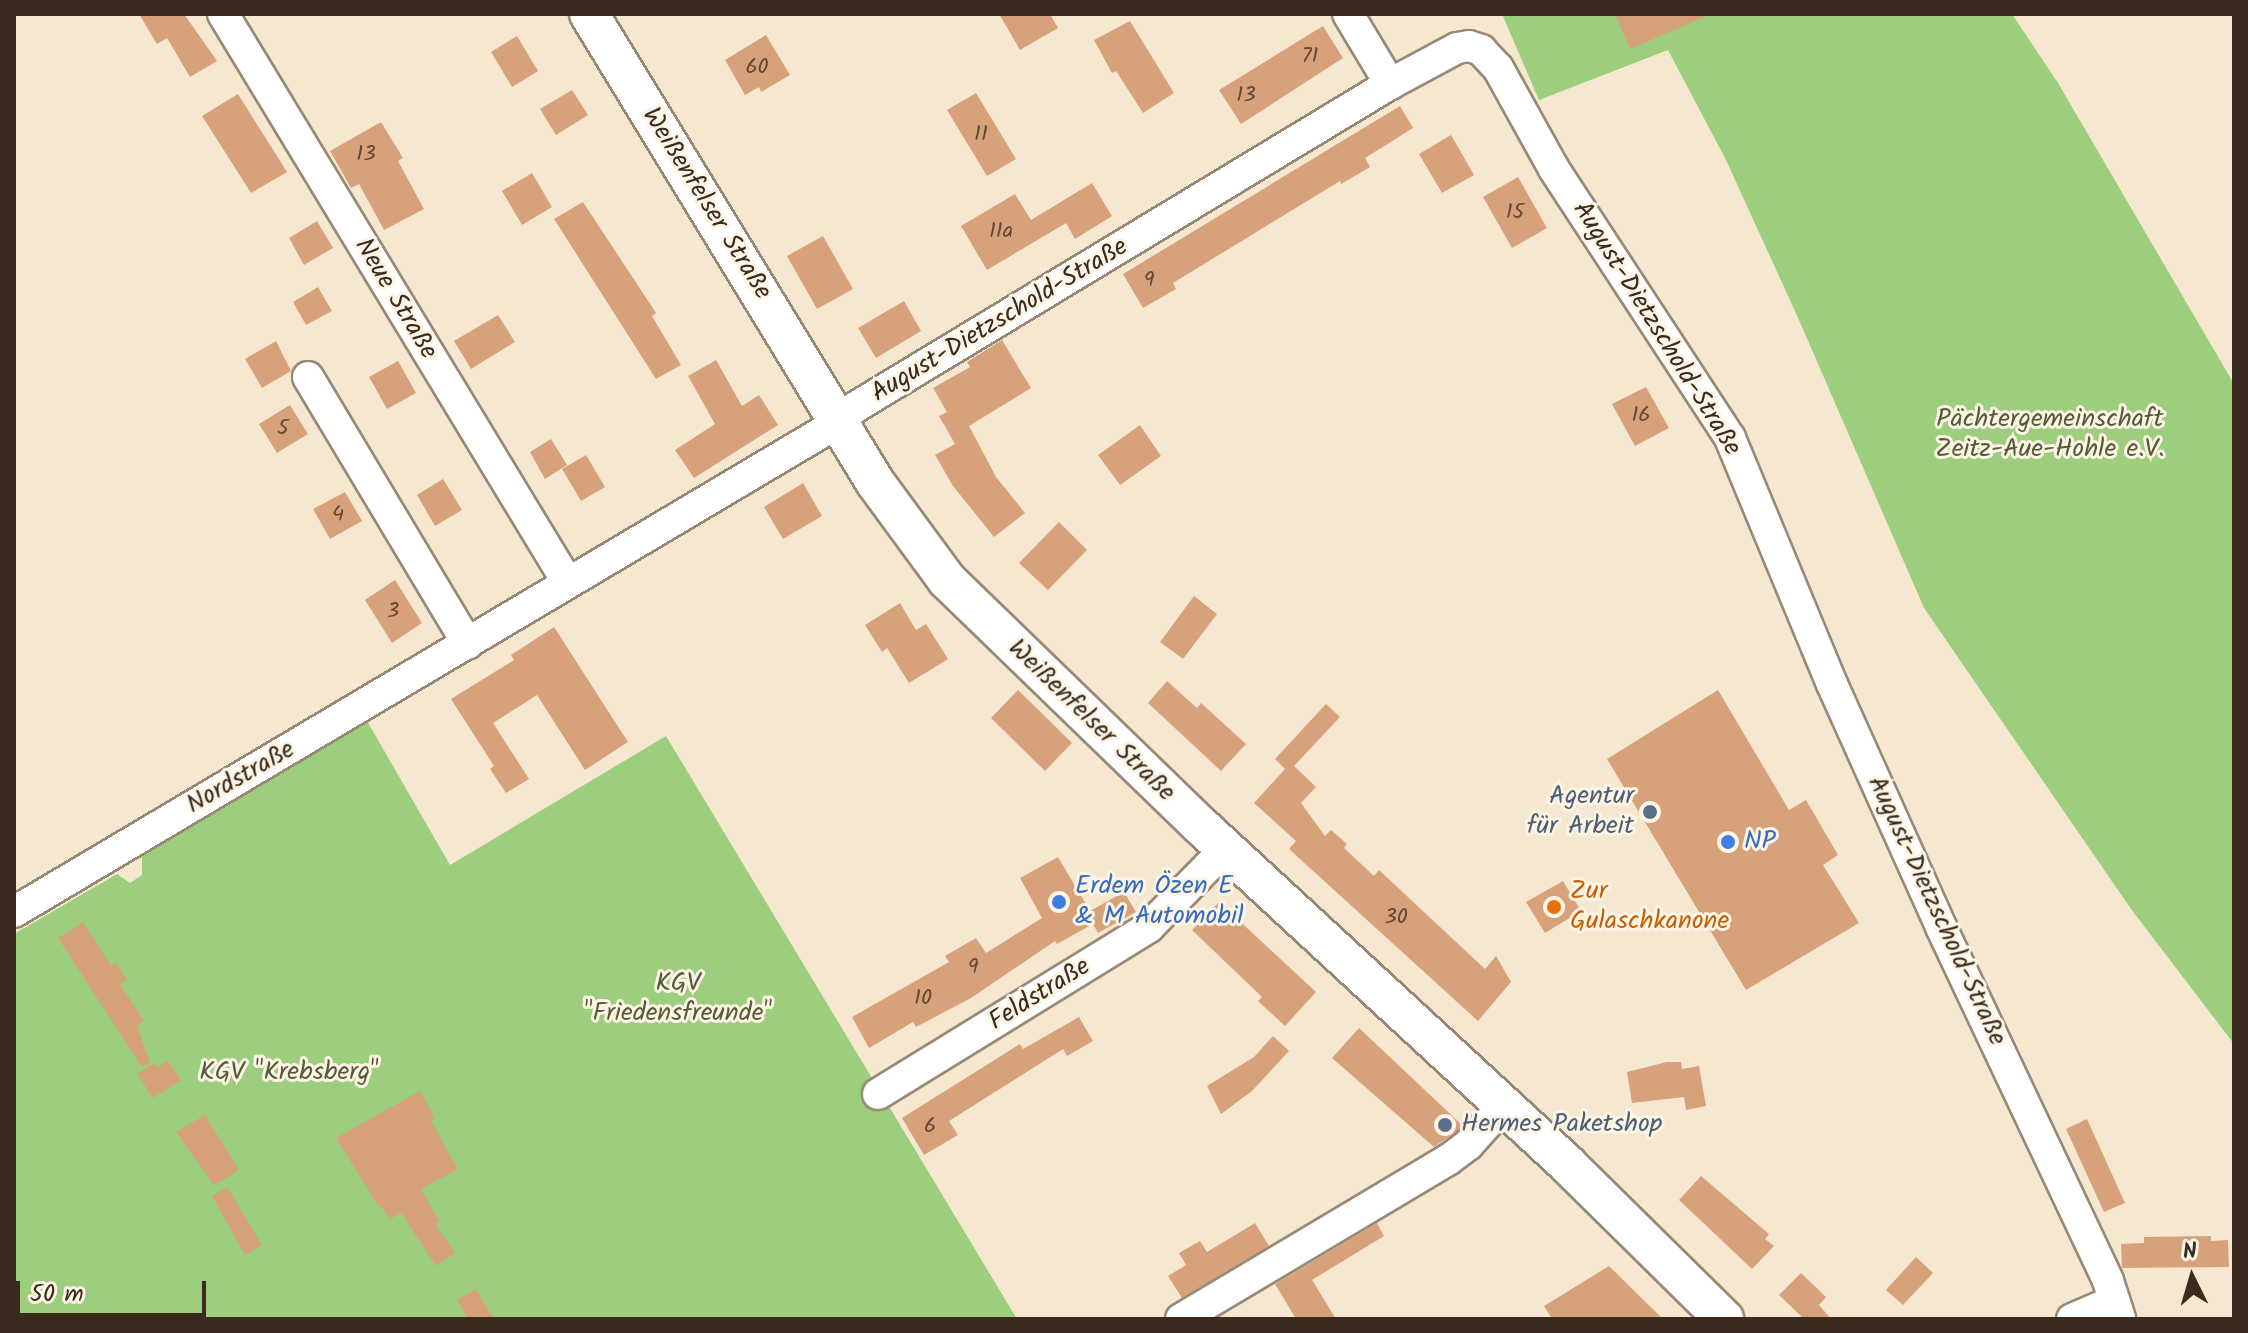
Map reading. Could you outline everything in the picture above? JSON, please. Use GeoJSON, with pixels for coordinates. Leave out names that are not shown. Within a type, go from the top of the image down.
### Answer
{"type":"FeatureCollection","features":[{"type":"Feature","properties":{"kind":"street","name":"Neue Straße"},"geometry":{"type":"LineString","coordinates":[[223,14],[568,583]]}},
{"type":"Feature","properties":{"kind":"street","name":"Weißenfelser Straße"},"geometry":{"type":"LineString","coordinates":[[589,14],[891,507],[947,580],[1018,653],[1503,1106],[1724,1319]]}},
{"type":"Feature","properties":{"kind":"street"},"geometry":{"type":"LineString","coordinates":[[1348,14],[1390,84]]}},
{"type":"Feature","properties":{"kind":"street","name":"August-Dietzschold-Straße"},"geometry":{"type":"LineString","coordinates":[[839,420],[1390,84],[1457,48],[1481,50],[1498,68],[1554,169],[1730,438],[1861,749],[2108,1281],[2117,1310]]}},
{"type":"Feature","properties":{"kind":"street"},"geometry":{"type":"LineString","coordinates":[[308,377],[468,644]]}},
{"type":"Feature","properties":{"kind":"street","name":"Nordstraße"},"geometry":{"type":"LineString","coordinates":[[14,912],[839,420]]}},
{"type":"Feature","properties":{"kind":"street","name":"Feldstraße"},"geometry":{"type":"LineString","coordinates":[[878,1094],[1149,927],[1226,848]]}},
{"type":"Feature","properties":{"kind":"street"},"geometry":{"type":"LineString","coordinates":[[1181,1319],[1448,1160],[1468,1145],[1503,1106]]}},
{"type":"Feature","properties":{"kind":"street"},"geometry":{"type":"LineString","coordinates":[[2072,1319],[2117,1310]]}},
{"type":"Feature","properties":{"kind":"green space","name":"Pächtergemeinschaft Zeitz-Aue-Hohle e.V."},"geometry":{"type":"Polygon","coordinates":[[[1502,14],[2012,14],[2058,83],[2234,384],[2234,1044],[2131,909],[1924,608],[1726,160],[1668,50],[1539,100],[1502,14]]]}},
{"type":"Feature","properties":{"kind":"green space","name":"KGV \"Krebsberg\""},"geometry":{"type":"Polygon","coordinates":[[[367,721],[450,865],[666,736],[1017,1319],[14,1319],[14,934],[117,874],[130,883],[142,875],[142,854],[367,721]]]}},
{"type":"Feature","properties":{"kind":"building"},"geometry":{"type":"Polygon","coordinates":[[[139,14],[184,14],[217,61],[190,77],[167,38],[157,44],[139,14]]]}},
{"type":"Feature","properties":{"kind":"building"},"geometry":{"type":"Polygon","coordinates":[[[999,14],[1050,14],[1058,28],[1020,50],[999,14]]]}},
{"type":"Feature","properties":{"kind":"building"},"geometry":{"type":"Polygon","coordinates":[[[1615,14],[1711,14],[1630,49],[1615,14]]]}},
{"type":"Feature","properties":{"kind":"building"},"geometry":{"type":"Polygon","coordinates":[[[1130,21],[1174,93],[1143,113],[1116,71],[1112,73],[1094,40],[1130,21]]]}},
{"type":"Feature","properties":{"kind":"building"},"geometry":{"type":"Polygon","coordinates":[[[1323,26],[1343,58],[1241,124],[1219,90],[1323,26]]]}},
{"type":"Feature","properties":{"kind":"building"},"geometry":{"type":"Polygon","coordinates":[[[766,35],[790,75],[761,92],[759,87],[745,95],[725,60],[766,35]]]}},
{"type":"Feature","properties":{"kind":"building"},"geometry":{"type":"Polygon","coordinates":[[[517,36],[538,71],[512,87],[491,52],[517,36]]]}},
{"type":"Feature","properties":{"kind":"building"},"geometry":{"type":"Polygon","coordinates":[[[572,90],[588,115],[556,135],[540,109],[572,90]]]}},
{"type":"Feature","properties":{"kind":"building"},"geometry":{"type":"Polygon","coordinates":[[[976,93],[1016,159],[987,176],[947,110],[976,93]]]}},
{"type":"Feature","properties":{"kind":"building"},"geometry":{"type":"Polygon","coordinates":[[[238,94],[287,172],[251,193],[202,116],[238,94]]]}},
{"type":"Feature","properties":{"kind":"building"},"geometry":{"type":"Polygon","coordinates":[[[1400,106],[1413,128],[1365,158],[1370,167],[1341,184],[1340,181],[1173,283],[1176,289],[1143,308],[1123,274],[1400,106]]]}},
{"type":"Feature","properties":{"kind":"building"},"geometry":{"type":"Polygon","coordinates":[[[381,122],[403,158],[398,161],[424,209],[384,230],[359,184],[351,188],[330,151],[381,122]]]}},
{"type":"Feature","properties":{"kind":"building"},"geometry":{"type":"Polygon","coordinates":[[[1451,135],[1474,175],[1442,193],[1419,154],[1451,135]]]}},
{"type":"Feature","properties":{"kind":"building"},"geometry":{"type":"Polygon","coordinates":[[[532,173],[552,207],[522,225],[502,191],[532,173]]]}},
{"type":"Feature","properties":{"kind":"building"},"geometry":{"type":"Polygon","coordinates":[[[1518,177],[1547,228],[1512,248],[1483,197],[1518,177]]]}},
{"type":"Feature","properties":{"kind":"building"},"geometry":{"type":"Polygon","coordinates":[[[1092,183],[1112,216],[1075,239],[1066,223],[987,270],[961,226],[1015,194],[1031,220],[1092,183]]]}},
{"type":"Feature","properties":{"kind":"building"},"geometry":{"type":"Polygon","coordinates":[[[583,202],[656,313],[652,316],[681,365],[656,379],[554,219],[583,202]]]}},
{"type":"Feature","properties":{"kind":"building"},"geometry":{"type":"Polygon","coordinates":[[[317,221],[333,248],[304,265],[289,238],[317,221]]]}},
{"type":"Feature","properties":{"kind":"building"},"geometry":{"type":"Polygon","coordinates":[[[823,236],[853,289],[817,309],[787,256],[823,236]]]}},
{"type":"Feature","properties":{"kind":"building"},"geometry":{"type":"Polygon","coordinates":[[[318,287],[332,311],[306,325],[293,302],[318,287]]]}},
{"type":"Feature","properties":{"kind":"building"},"geometry":{"type":"Polygon","coordinates":[[[904,301],[921,331],[876,358],[858,328],[904,301]]]}},
{"type":"Feature","properties":{"kind":"building"},"geometry":{"type":"Polygon","coordinates":[[[498,315],[515,342],[471,369],[454,341],[498,315]]]}},
{"type":"Feature","properties":{"kind":"building"},"geometry":{"type":"Polygon","coordinates":[[[1002,340],[1031,388],[969,426],[996,477],[1025,513],[994,537],[953,486],[935,455],[955,444],[939,416],[947,412],[933,388],[970,367],[967,362],[1002,340]]]}},
{"type":"Feature","properties":{"kind":"building"},"geometry":{"type":"Polygon","coordinates":[[[276,341],[291,371],[262,388],[245,359],[276,341]]]}},
{"type":"Feature","properties":{"kind":"building"},"geometry":{"type":"Polygon","coordinates":[[[716,360],[742,406],[759,395],[778,425],[694,478],[675,450],[715,424],[688,376],[716,360]]]}},
{"type":"Feature","properties":{"kind":"building"},"geometry":{"type":"Polygon","coordinates":[[[398,361],[416,393],[387,409],[369,377],[398,361]]]}},
{"type":"Feature","properties":{"kind":"building"},"geometry":{"type":"Polygon","coordinates":[[[1646,387],[1669,428],[1635,446],[1612,404],[1646,387]]]}},
{"type":"Feature","properties":{"kind":"building"},"geometry":{"type":"Polygon","coordinates":[[[290,405],[308,434],[277,453],[259,424],[290,405]]]}},
{"type":"Feature","properties":{"kind":"building"},"geometry":{"type":"Polygon","coordinates":[[[1140,425],[1161,456],[1120,485],[1098,455],[1140,425]]]}},
{"type":"Feature","properties":{"kind":"building"},"geometry":{"type":"Polygon","coordinates":[[[551,439],[567,465],[545,479],[530,452],[551,439]]]}},
{"type":"Feature","properties":{"kind":"building"},"geometry":{"type":"Polygon","coordinates":[[[586,455],[605,487],[581,501],[562,469],[586,455]]]}},
{"type":"Feature","properties":{"kind":"building"},"geometry":{"type":"Polygon","coordinates":[[[443,479],[462,510],[435,526],[417,495],[443,479]]]}},
{"type":"Feature","properties":{"kind":"building"},"geometry":{"type":"Polygon","coordinates":[[[803,483],[822,516],[783,539],[764,507],[803,483]]]}},
{"type":"Feature","properties":{"kind":"building"},"geometry":{"type":"Polygon","coordinates":[[[345,492],[362,521],[330,539],[313,509],[345,492]]]}},
{"type":"Feature","properties":{"kind":"building"},"geometry":{"type":"Polygon","coordinates":[[[1059,522],[1087,550],[1048,590],[1019,563],[1059,522]]]}},
{"type":"Feature","properties":{"kind":"building"},"geometry":{"type":"Polygon","coordinates":[[[395,580],[422,623],[392,643],[365,600],[395,580]]]}},
{"type":"Feature","properties":{"kind":"building"},"geometry":{"type":"Polygon","coordinates":[[[1194,596],[1217,614],[1183,659],[1160,642],[1194,596]]]}},
{"type":"Feature","properties":{"kind":"building"},"geometry":{"type":"Polygon","coordinates":[[[900,603],[916,630],[926,624],[948,659],[909,683],[887,648],[882,652],[865,625],[900,603]]]}},
{"type":"Feature","properties":{"kind":"building"},"geometry":{"type":"Polygon","coordinates":[[[554,627],[628,742],[585,770],[537,695],[493,723],[529,779],[506,793],[490,769],[494,766],[451,699],[514,660],[511,655],[554,627]]]}},
{"type":"Feature","properties":{"kind":"building"},"geometry":{"type":"Polygon","coordinates":[[[1167,681],[1197,708],[1201,703],[1246,744],[1221,771],[1148,703],[1167,681]]]}},
{"type":"Feature","properties":{"kind":"building"},"geometry":{"type":"Polygon","coordinates":[[[1018,690],[1072,743],[1045,771],[991,718],[1018,690]]]}},
{"type":"Feature","properties":{"kind":"building"},"geometry":{"type":"Polygon","coordinates":[[[1718,690],[1789,810],[1806,800],[1838,855],[1823,865],[1859,923],[1746,990],[1607,759],[1718,690]]]}},
{"type":"Feature","properties":{"kind":"building"},"geometry":{"type":"Polygon","coordinates":[[[1326,704],[1340,717],[1294,766],[1316,787],[1301,803],[1325,836],[1331,830],[1347,844],[1344,848],[1374,876],[1379,870],[1485,969],[1496,956],[1511,982],[1478,1021],[1289,849],[1296,841],[1254,803],[1285,769],[1275,759],[1326,704]]]}},
{"type":"Feature","properties":{"kind":"building"},"geometry":{"type":"Polygon","coordinates":[[[1058,857],[1090,911],[1124,892],[1136,912],[1098,933],[1093,924],[1057,944],[1055,941],[971,998],[916,1027],[913,1022],[869,1048],[852,1017],[949,962],[945,956],[976,938],[986,953],[1042,918],[1020,878],[1058,857]]]}},
{"type":"Feature","properties":{"kind":"building","name":"Zur Gulaschkanone"},"geometry":{"type":"Polygon","coordinates":[[[1563,881],[1581,911],[1545,933],[1526,902],[1563,881]]]}},
{"type":"Feature","properties":{"kind":"building"},"geometry":{"type":"Polygon","coordinates":[[[1219,902],[1316,992],[1285,1026],[1258,1001],[1262,997],[1192,930],[1219,902]]]}},
{"type":"Feature","properties":{"kind":"building"},"geometry":{"type":"Polygon","coordinates":[[[83,922],[111,966],[116,963],[127,980],[120,984],[144,1021],[137,1026],[150,1063],[142,1067],[58,938],[83,922]]]}},
{"type":"Feature","properties":{"kind":"building"},"geometry":{"type":"Polygon","coordinates":[[[1079,1017],[1093,1041],[1067,1056],[1063,1049],[949,1121],[958,1135],[924,1155],[902,1118],[1020,1044],[1023,1049],[1079,1017]]]}},
{"type":"Feature","properties":{"kind":"building"},"geometry":{"type":"Polygon","coordinates":[[[1359,1028],[1462,1125],[1456,1132],[1434,1147],[1332,1058],[1359,1028]]]}},
{"type":"Feature","properties":{"kind":"building"},"geometry":{"type":"Polygon","coordinates":[[[1273,1036],[1289,1051],[1252,1091],[1221,1114],[1207,1086],[1254,1057],[1273,1036]]]}},
{"type":"Feature","properties":{"kind":"building"},"geometry":{"type":"Polygon","coordinates":[[[168,1061],[181,1080],[153,1098],[137,1074],[155,1063],[158,1067],[168,1061]]]}},
{"type":"Feature","properties":{"kind":"building"},"geometry":{"type":"Polygon","coordinates":[[[1667,1062],[1681,1062],[1682,1069],[1699,1066],[1706,1106],[1686,1110],[1684,1097],[1632,1103],[1627,1072],[1667,1062]]]}},
{"type":"Feature","properties":{"kind":"building"},"geometry":{"type":"Polygon","coordinates":[[[420,1091],[435,1118],[431,1121],[458,1169],[421,1189],[439,1221],[435,1224],[455,1253],[436,1266],[401,1213],[390,1219],[379,1207],[336,1138],[420,1091]]]}},
{"type":"Feature","properties":{"kind":"building"},"geometry":{"type":"Polygon","coordinates":[[[205,1115],[239,1170],[214,1185],[176,1132],[205,1115]]]}},
{"type":"Feature","properties":{"kind":"building"},"geometry":{"type":"Polygon","coordinates":[[[2087,1119],[2125,1203],[2104,1212],[2066,1129],[2087,1119]]]}},
{"type":"Feature","properties":{"kind":"building"},"geometry":{"type":"Polygon","coordinates":[[[1701,1176],[1769,1234],[1765,1239],[1774,1246],[1752,1269],[1679,1200],[1701,1176]]]}},
{"type":"Feature","properties":{"kind":"building"},"geometry":{"type":"Polygon","coordinates":[[[227,1187],[262,1245],[245,1255],[212,1196],[227,1187]]]}},
{"type":"Feature","properties":{"kind":"building"},"geometry":{"type":"Polygon","coordinates":[[[1255,1223],[1269,1246],[1182,1298],[1168,1276],[1186,1265],[1179,1253],[1200,1241],[1207,1252],[1255,1223]]]}},
{"type":"Feature","properties":{"kind":"building"},"geometry":{"type":"Polygon","coordinates":[[[1377,1223],[1384,1236],[1312,1280],[1336,1319],[1296,1319],[1275,1284],[1377,1223]]]}},
{"type":"Feature","properties":{"kind":"building"},"geometry":{"type":"Polygon","coordinates":[[[2211,1236],[2211,1241],[2228,1240],[2229,1267],[2122,1268],[2121,1244],[2144,1243],[2144,1237],[2211,1236]]]}},
{"type":"Feature","properties":{"kind":"building"},"geometry":{"type":"Polygon","coordinates":[[[1916,1257],[1933,1273],[1903,1305],[1886,1290],[1916,1257]]]}},
{"type":"Feature","properties":{"kind":"building"},"geometry":{"type":"Polygon","coordinates":[[[1609,1266],[1663,1319],[1552,1319],[1544,1306],[1609,1266]]]}},
{"type":"Feature","properties":{"kind":"building"},"geometry":{"type":"Polygon","coordinates":[[[1801,1273],[1826,1297],[1819,1305],[1831,1319],[1804,1319],[1779,1295],[1801,1273]]]}},
{"type":"Feature","properties":{"kind":"building"},"geometry":{"type":"Polygon","coordinates":[[[476,1289],[494,1319],[468,1319],[457,1300],[476,1289]]]}},
{"type":"Feature","properties":{"kind":"place","name":"Agentur für Arbeit"},"geometry":{"type":"Point","coordinates":[1650,812]}},
{"type":"Feature","properties":{"kind":"place","name":"NP"},"geometry":{"type":"Point","coordinates":[1728,842]}},
{"type":"Feature","properties":{"kind":"place","name":"Erdem Özen E & M Automobil"},"geometry":{"type":"Point","coordinates":[1059,902]}},
{"type":"Feature","properties":{"kind":"place","name":"Zur Gulaschkanone"},"geometry":{"type":"Point","coordinates":[1554,907]}},
{"type":"Feature","properties":{"kind":"place","name":"Hermes Paketshop"},"geometry":{"type":"Point","coordinates":[1445,1125]}},
{"type":"Feature","properties":{"kind":"park label","name":"KGV \"Friedensfreunde\""},"geometry":{"type":"Point","coordinates":[678,999]}}]}
